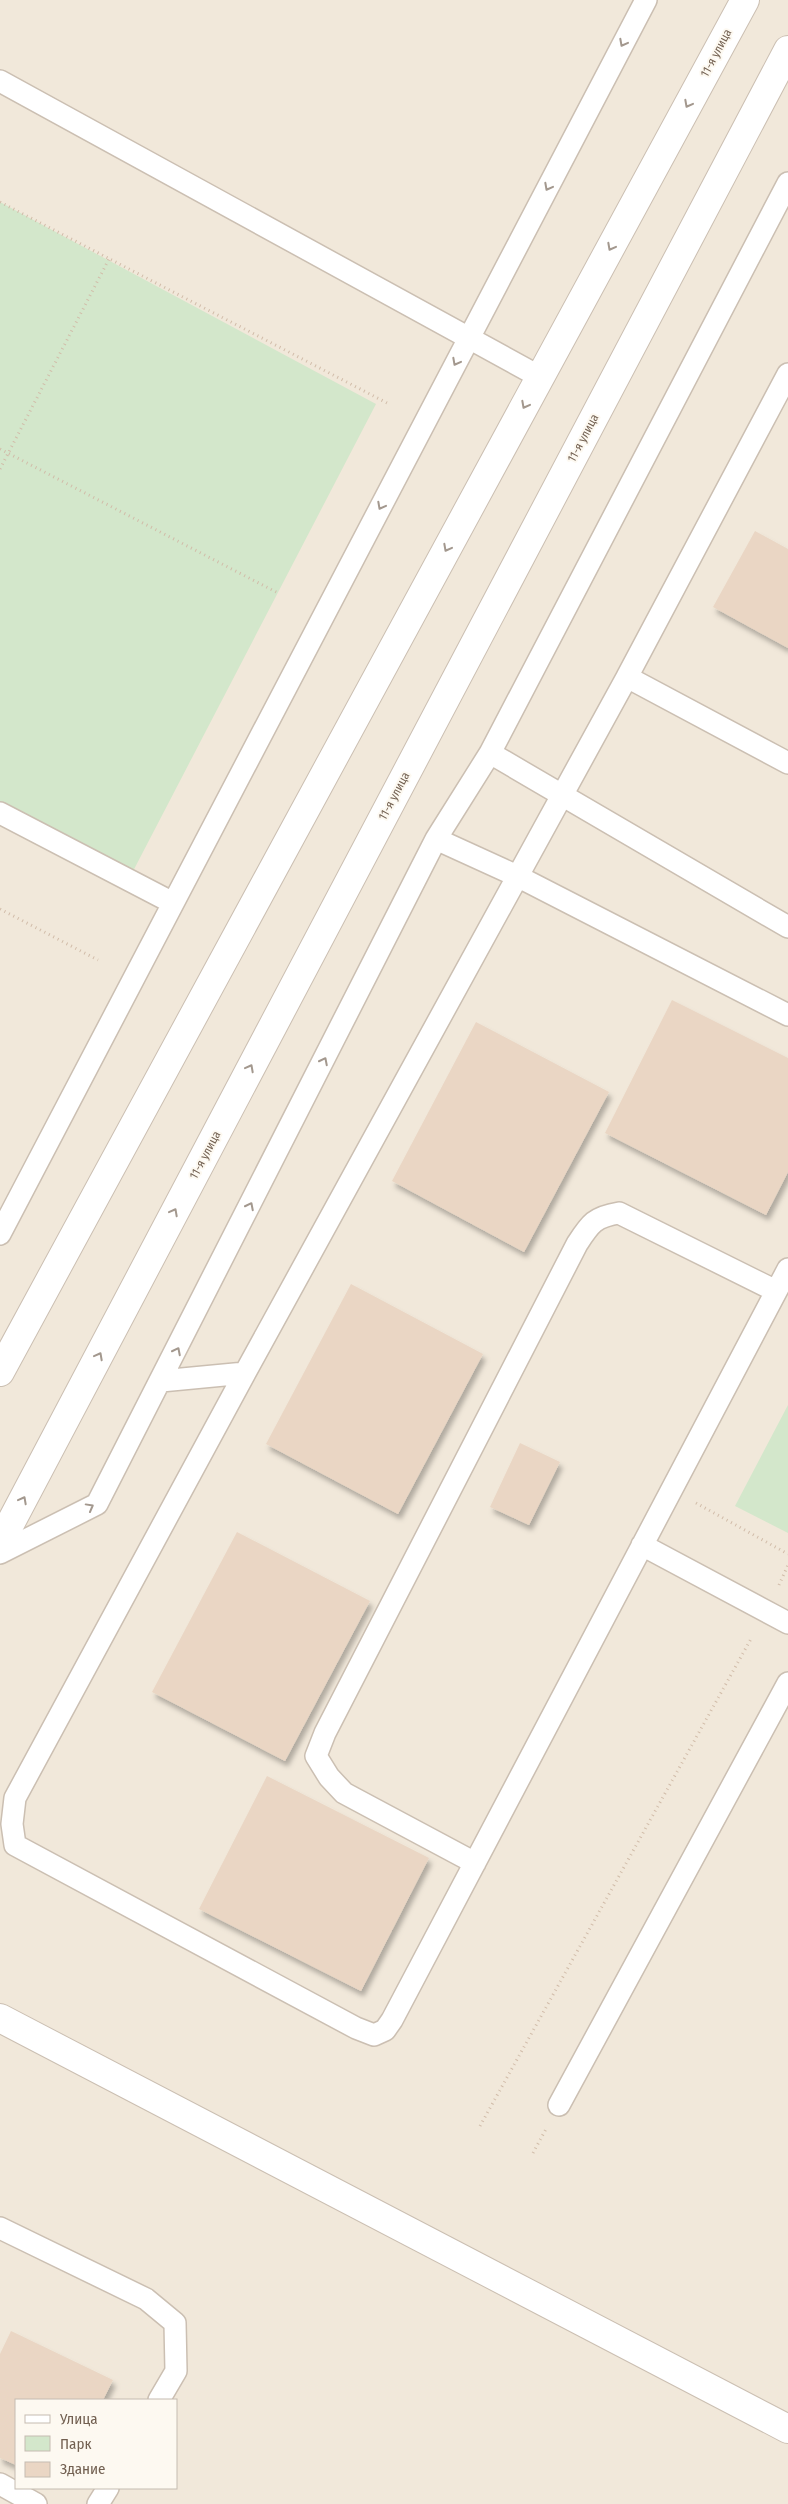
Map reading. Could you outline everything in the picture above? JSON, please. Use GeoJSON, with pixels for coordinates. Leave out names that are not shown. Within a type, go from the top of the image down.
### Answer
{"type":"FeatureCollection","features":[{"type":"Feature","properties":{"kind":"street","name":"11-я улица"},"geometry":{"type":"LineString","coordinates":[[0,1372],[745,0]]}},
{"type":"Feature","properties":{"kind":"street","name":"11-я улица"},"geometry":{"type":"LineString","coordinates":[[0,1543],[784,67]]}},
{"type":"Feature","properties":{"kind":"street"},"geometry":{"type":"LineString","coordinates":[[0,2018],[788,2429]]}},
{"type":"Feature","properties":{"kind":"lane"},"geometry":{"type":"LineString","coordinates":[[0,1234],[646,0]]}},
{"type":"Feature","properties":{"kind":"lane"},"geometry":{"type":"LineString","coordinates":[[0,81],[540,377]]}},
{"type":"Feature","properties":{"kind":"lane"},"geometry":{"type":"LineString","coordinates":[[0,1553],[97,1504],[436,839],[490,753],[788,183]]}},
{"type":"Feature","properties":{"kind":"lane"},"geometry":{"type":"LineString","coordinates":[[788,374],[627,677],[245,1373],[15,1798],[12,1824],[15,1845],[356,2028],[374,2035],[385,2030],[788,1270]]}},
{"type":"Feature","properties":{"kind":"lane"},"geometry":{"type":"LineString","coordinates":[[627,677],[788,763]]}},
{"type":"Feature","properties":{"kind":"lane"},"geometry":{"type":"LineString","coordinates":[[490,753],[788,927]]}},
{"type":"Feature","properties":{"kind":"lane"},"geometry":{"type":"LineString","coordinates":[[0,813],[173,903]]}},
{"type":"Feature","properties":{"kind":"lane"},"geometry":{"type":"LineString","coordinates":[[436,839],[517,876],[788,1015]]}},
{"type":"Feature","properties":{"kind":"lane"},"geometry":{"type":"LineString","coordinates":[[475,1862],[344,1793],[329,1777],[316,1756],[330,1724],[577,1244],[588,1228],[600,1216],[619,1213],[776,1291]]}},
{"type":"Feature","properties":{"kind":"lane"},"geometry":{"type":"LineString","coordinates":[[161,1381],[245,1373]]}},
{"type":"Feature","properties":{"kind":"lane"},"geometry":{"type":"LineString","coordinates":[[642,1545],[788,1623]]}},
{"type":"Feature","properties":{"kind":"lane"},"geometry":{"type":"LineString","coordinates":[[559,2105],[788,1683]]}},
{"type":"Feature","properties":{"kind":"lane"},"geometry":{"type":"LineString","coordinates":[[0,2228],[146,2299],[174,2323],[176,2371],[159,2399]]}},
{"type":"Feature","properties":{"kind":"lane"},"geometry":{"type":"LineString","coordinates":[[0,2484],[36,2504]]}},
{"type":"Feature","properties":{"kind":"lane"},"geometry":{"type":"LineString","coordinates":[[98,2504],[107,2489]]}},
{"type":"Feature","properties":{"kind":"path"},"geometry":{"type":"LineString","coordinates":[[0,202],[389,404]]}},
{"type":"Feature","properties":{"kind":"path"},"geometry":{"type":"LineString","coordinates":[[0,469],[110,259]]}},
{"type":"Feature","properties":{"kind":"path"},"geometry":{"type":"LineString","coordinates":[[0,449],[278,593]]}},
{"type":"Feature","properties":{"kind":"path"},"geometry":{"type":"LineString","coordinates":[[0,909],[98,960]]}},
{"type":"Feature","properties":{"kind":"path"},"geometry":{"type":"LineString","coordinates":[[671,1490],[788,1554]]}},
{"type":"Feature","properties":{"kind":"path"},"geometry":{"type":"LineString","coordinates":[[480,2126],[767,1612],[788,1565]]}},
{"type":"Feature","properties":{"kind":"shaded area"},"geometry":{"type":"Polygon","coordinates":[[[0,0],[788,0],[788,2504],[0,2504],[0,0]]]}},
{"type":"Feature","properties":{"kind":"green space"},"geometry":{"type":"Polygon","coordinates":[[[0,202],[376,404],[130,877],[0,811],[0,202]]]}},
{"type":"Feature","properties":{"kind":"green space"},"geometry":{"type":"Polygon","coordinates":[[[788,1405],[788,1533],[735,1506],[788,1405]]]}},
{"type":"Feature","properties":{"kind":"building"},"geometry":{"type":"Polygon","coordinates":[[[755,531],[788,549],[788,648],[713,607],[755,531]]]}},
{"type":"Feature","properties":{"kind":"building"},"geometry":{"type":"Polygon","coordinates":[[[672,1000],[788,1058],[788,1172],[766,1215],[605,1133],[672,1000]]]}},
{"type":"Feature","properties":{"kind":"building"},"geometry":{"type":"Polygon","coordinates":[[[476,1022],[609,1092],[524,1252],[392,1181],[476,1022]]]}},
{"type":"Feature","properties":{"kind":"building"},"geometry":{"type":"Polygon","coordinates":[[[351,1284],[483,1354],[398,1514],[266,1444],[351,1284]]]}},
{"type":"Feature","properties":{"kind":"building"},"geometry":{"type":"Polygon","coordinates":[[[520,1443],[560,1462],[529,1525],[490,1507],[520,1443]]]}},
{"type":"Feature","properties":{"kind":"building"},"geometry":{"type":"Polygon","coordinates":[[[237,1532],[370,1601],[285,1761],[152,1692],[237,1532]]]}},
{"type":"Feature","properties":{"kind":"building"},"geometry":{"type":"Polygon","coordinates":[[[267,1776],[429,1858],[361,1991],[199,1909],[267,1776]]]}},
{"type":"Feature","properties":{"kind":"building"},"geometry":{"type":"Polygon","coordinates":[[[11,2331],[113,2380],[104,2399],[15,2399],[15,2465],[0,2458],[0,2354],[11,2331]]]}}]}
